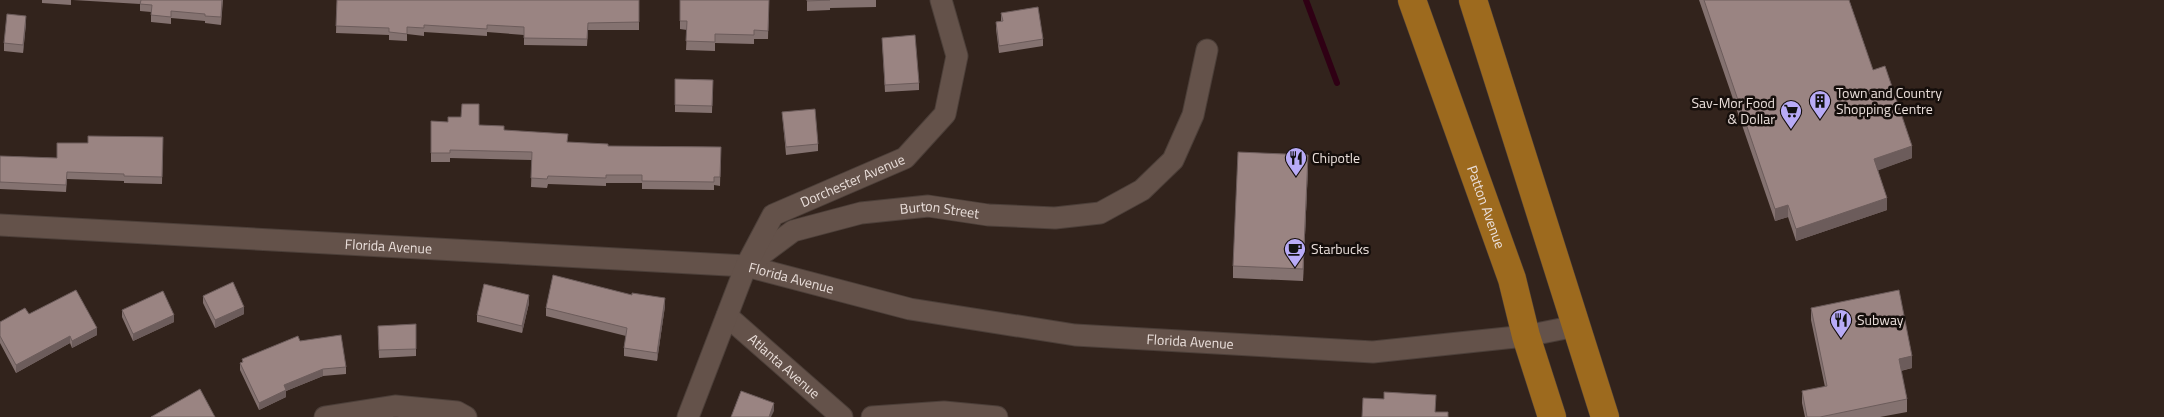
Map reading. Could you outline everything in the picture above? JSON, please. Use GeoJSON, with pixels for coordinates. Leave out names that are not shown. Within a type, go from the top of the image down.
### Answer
{"type":"FeatureCollection","features":[{"type":"Feature","properties":{"kind":"main road","name":"Patton Avenue"},"geometry":{"type":"LineString","coordinates":[[1412,0],[1512,279],[1526,336],[1552,417]]}},
{"type":"Feature","properties":{"kind":"main road"},"geometry":{"type":"LineString","coordinates":[[1474,0],[1605,417]]}},
{"type":"Feature","properties":{"kind":"street","name":"Dorchester Avenue"},"geometry":{"type":"LineString","coordinates":[[746,266],[773,215],[905,158],[946,114],[957,56],[941,0]]}},
{"type":"Feature","properties":{"kind":"street","name":"Burton Street"},"geometry":{"type":"LineString","coordinates":[[746,266],[793,231],[861,213],[928,206],[988,215],[1055,218],[1100,213],[1142,190],[1173,160],[1193,115],[1207,50]]}},
{"type":"Feature","properties":{"kind":"street","name":"Florida Avenue"},"geometry":{"type":"LineString","coordinates":[[0,225],[746,266],[910,309],[1075,335],[1373,352],[1526,336],[1576,326]]}},
{"type":"Feature","properties":{"kind":"street"},"geometry":{"type":"LineString","coordinates":[[688,417],[746,266]]}},
{"type":"Feature","properties":{"kind":"street","name":"Atlanta Avenue"},"geometry":{"type":"LineString","coordinates":[[727,316],[842,417]]}},
{"type":"Feature","properties":{"kind":"street"},"geometry":{"type":"LineString","coordinates":[[325,417],[395,406],[457,412],[466,417]]}},
{"type":"Feature","properties":{"kind":"street"},"geometry":{"type":"LineString","coordinates":[[872,417],[944,412],[997,417]]}},
{"type":"Feature","properties":{"kind":"building"},"geometry":{"type":"Polygon","coordinates":[[[141,0],[222,0],[221,17],[171,11],[171,17],[151,15],[152,5],[140,4],[141,0]]]}},
{"type":"Feature","properties":{"kind":"building"},"geometry":{"type":"Polygon","coordinates":[[[337,0],[639,0],[639,22],[588,23],[587,39],[524,38],[524,27],[487,25],[487,29],[424,25],[424,28],[407,27],[407,34],[389,32],[389,28],[336,26],[337,0]]]}},
{"type":"Feature","properties":{"kind":"building"},"geometry":{"type":"Polygon","coordinates":[[[680,0],[769,0],[768,31],[754,30],[754,35],[715,34],[715,42],[686,41],[687,21],[680,21],[680,0]]]}},
{"type":"Feature","properties":{"kind":"building","name":"Town and Country Shopping Centre"},"geometry":{"type":"Polygon","coordinates":[[[1704,0],[1849,0],[1873,70],[1885,66],[1912,146],[1874,159],[1887,198],[1796,229],[1788,205],[1775,209],[1704,0]]]}},
{"type":"Feature","properties":{"kind":"building"},"geometry":{"type":"Polygon","coordinates":[[[1038,7],[1043,39],[999,46],[996,22],[1003,21],[1001,13],[1038,7]]]}},
{"type":"Feature","properties":{"kind":"building"},"geometry":{"type":"Polygon","coordinates":[[[7,14],[26,16],[23,45],[4,43],[7,14]]]}},
{"type":"Feature","properties":{"kind":"building"},"geometry":{"type":"Polygon","coordinates":[[[915,35],[919,83],[885,85],[882,38],[915,35]]]}},
{"type":"Feature","properties":{"kind":"building"},"geometry":{"type":"Polygon","coordinates":[[[675,79],[713,80],[712,106],[675,105],[675,79]]]}},
{"type":"Feature","properties":{"kind":"building"},"geometry":{"type":"Polygon","coordinates":[[[462,104],[479,104],[479,125],[504,126],[504,130],[568,134],[567,142],[608,144],[608,146],[721,147],[720,177],[714,177],[714,182],[642,181],[642,175],[606,175],[606,178],[548,176],[547,179],[531,178],[532,152],[450,150],[450,153],[431,153],[431,121],[448,122],[448,117],[461,117],[462,104]]]}},
{"type":"Feature","properties":{"kind":"building"},"geometry":{"type":"Polygon","coordinates":[[[815,109],[818,144],[786,147],[782,112],[815,109]]]}},
{"type":"Feature","properties":{"kind":"building"},"geometry":{"type":"Polygon","coordinates":[[[88,136],[163,137],[162,177],[67,172],[66,185],[0,182],[0,156],[57,158],[57,143],[88,143],[88,136]]]}},
{"type":"Feature","properties":{"kind":"building"},"geometry":{"type":"Polygon","coordinates":[[[1238,152],[1308,155],[1303,269],[1233,266],[1238,152]]]}},
{"type":"Feature","properties":{"kind":"building"},"geometry":{"type":"Polygon","coordinates":[[[553,275],[632,295],[632,293],[665,298],[657,353],[624,348],[627,328],[546,308],[553,275]]]}},
{"type":"Feature","properties":{"kind":"building"},"geometry":{"type":"Polygon","coordinates":[[[233,282],[244,307],[215,320],[203,296],[233,282]]]}},
{"type":"Feature","properties":{"kind":"building"},"geometry":{"type":"Polygon","coordinates":[[[484,284],[529,295],[522,326],[477,315],[484,284]]]}},
{"type":"Feature","properties":{"kind":"building"},"geometry":{"type":"Polygon","coordinates":[[[76,290],[97,328],[72,341],[70,336],[16,365],[0,336],[0,322],[25,308],[29,314],[76,290]]]}},
{"type":"Feature","properties":{"kind":"building"},"geometry":{"type":"Polygon","coordinates":[[[1899,290],[1912,356],[1899,359],[1907,399],[1820,417],[1807,417],[1802,391],[1827,386],[1811,308],[1899,290]]]}},
{"type":"Feature","properties":{"kind":"building"},"geometry":{"type":"Polygon","coordinates":[[[163,291],[174,315],[133,334],[122,310],[163,291]]]}},
{"type":"Feature","properties":{"kind":"building"},"geometry":{"type":"Polygon","coordinates":[[[416,324],[416,349],[379,350],[378,326],[416,324]]]}},
{"type":"Feature","properties":{"kind":"building"},"geometry":{"type":"Polygon","coordinates":[[[341,335],[346,367],[323,369],[284,385],[286,390],[259,403],[240,363],[243,362],[242,359],[298,336],[300,341],[341,335]]]}},
{"type":"Feature","properties":{"kind":"building"},"geometry":{"type":"Polygon","coordinates":[[[200,389],[215,417],[151,417],[200,389]]]}},
{"type":"Feature","properties":{"kind":"building"},"geometry":{"type":"Polygon","coordinates":[[[741,391],[774,403],[769,417],[731,417],[741,391]]]}},
{"type":"Feature","properties":{"kind":"building"},"geometry":{"type":"Polygon","coordinates":[[[1384,392],[1436,395],[1435,412],[1448,412],[1448,417],[1362,417],[1363,398],[1384,399],[1384,392]]]}},
{"type":"Feature","properties":{"kind":"waterway"},"geometry":{"type":"LineString","coordinates":[[1306,0],[1337,83]]}},
{"type":"Feature","properties":{"kind":"place","name":"Town and Country Shopping Centre"},"geometry":{"type":"Point","coordinates":[1820,120]}},
{"type":"Feature","properties":{"kind":"place","name":"Sav-Mor Food & Dollar"},"geometry":{"type":"Point","coordinates":[1791,130]}},
{"type":"Feature","properties":{"kind":"place","name":"Chipotle"},"geometry":{"type":"Point","coordinates":[1296,177]}},
{"type":"Feature","properties":{"kind":"place","name":"Starbucks"},"geometry":{"type":"Point","coordinates":[1295,268]}},
{"type":"Feature","properties":{"kind":"place","name":"Subway"},"geometry":{"type":"Point","coordinates":[1841,339]}}]}
